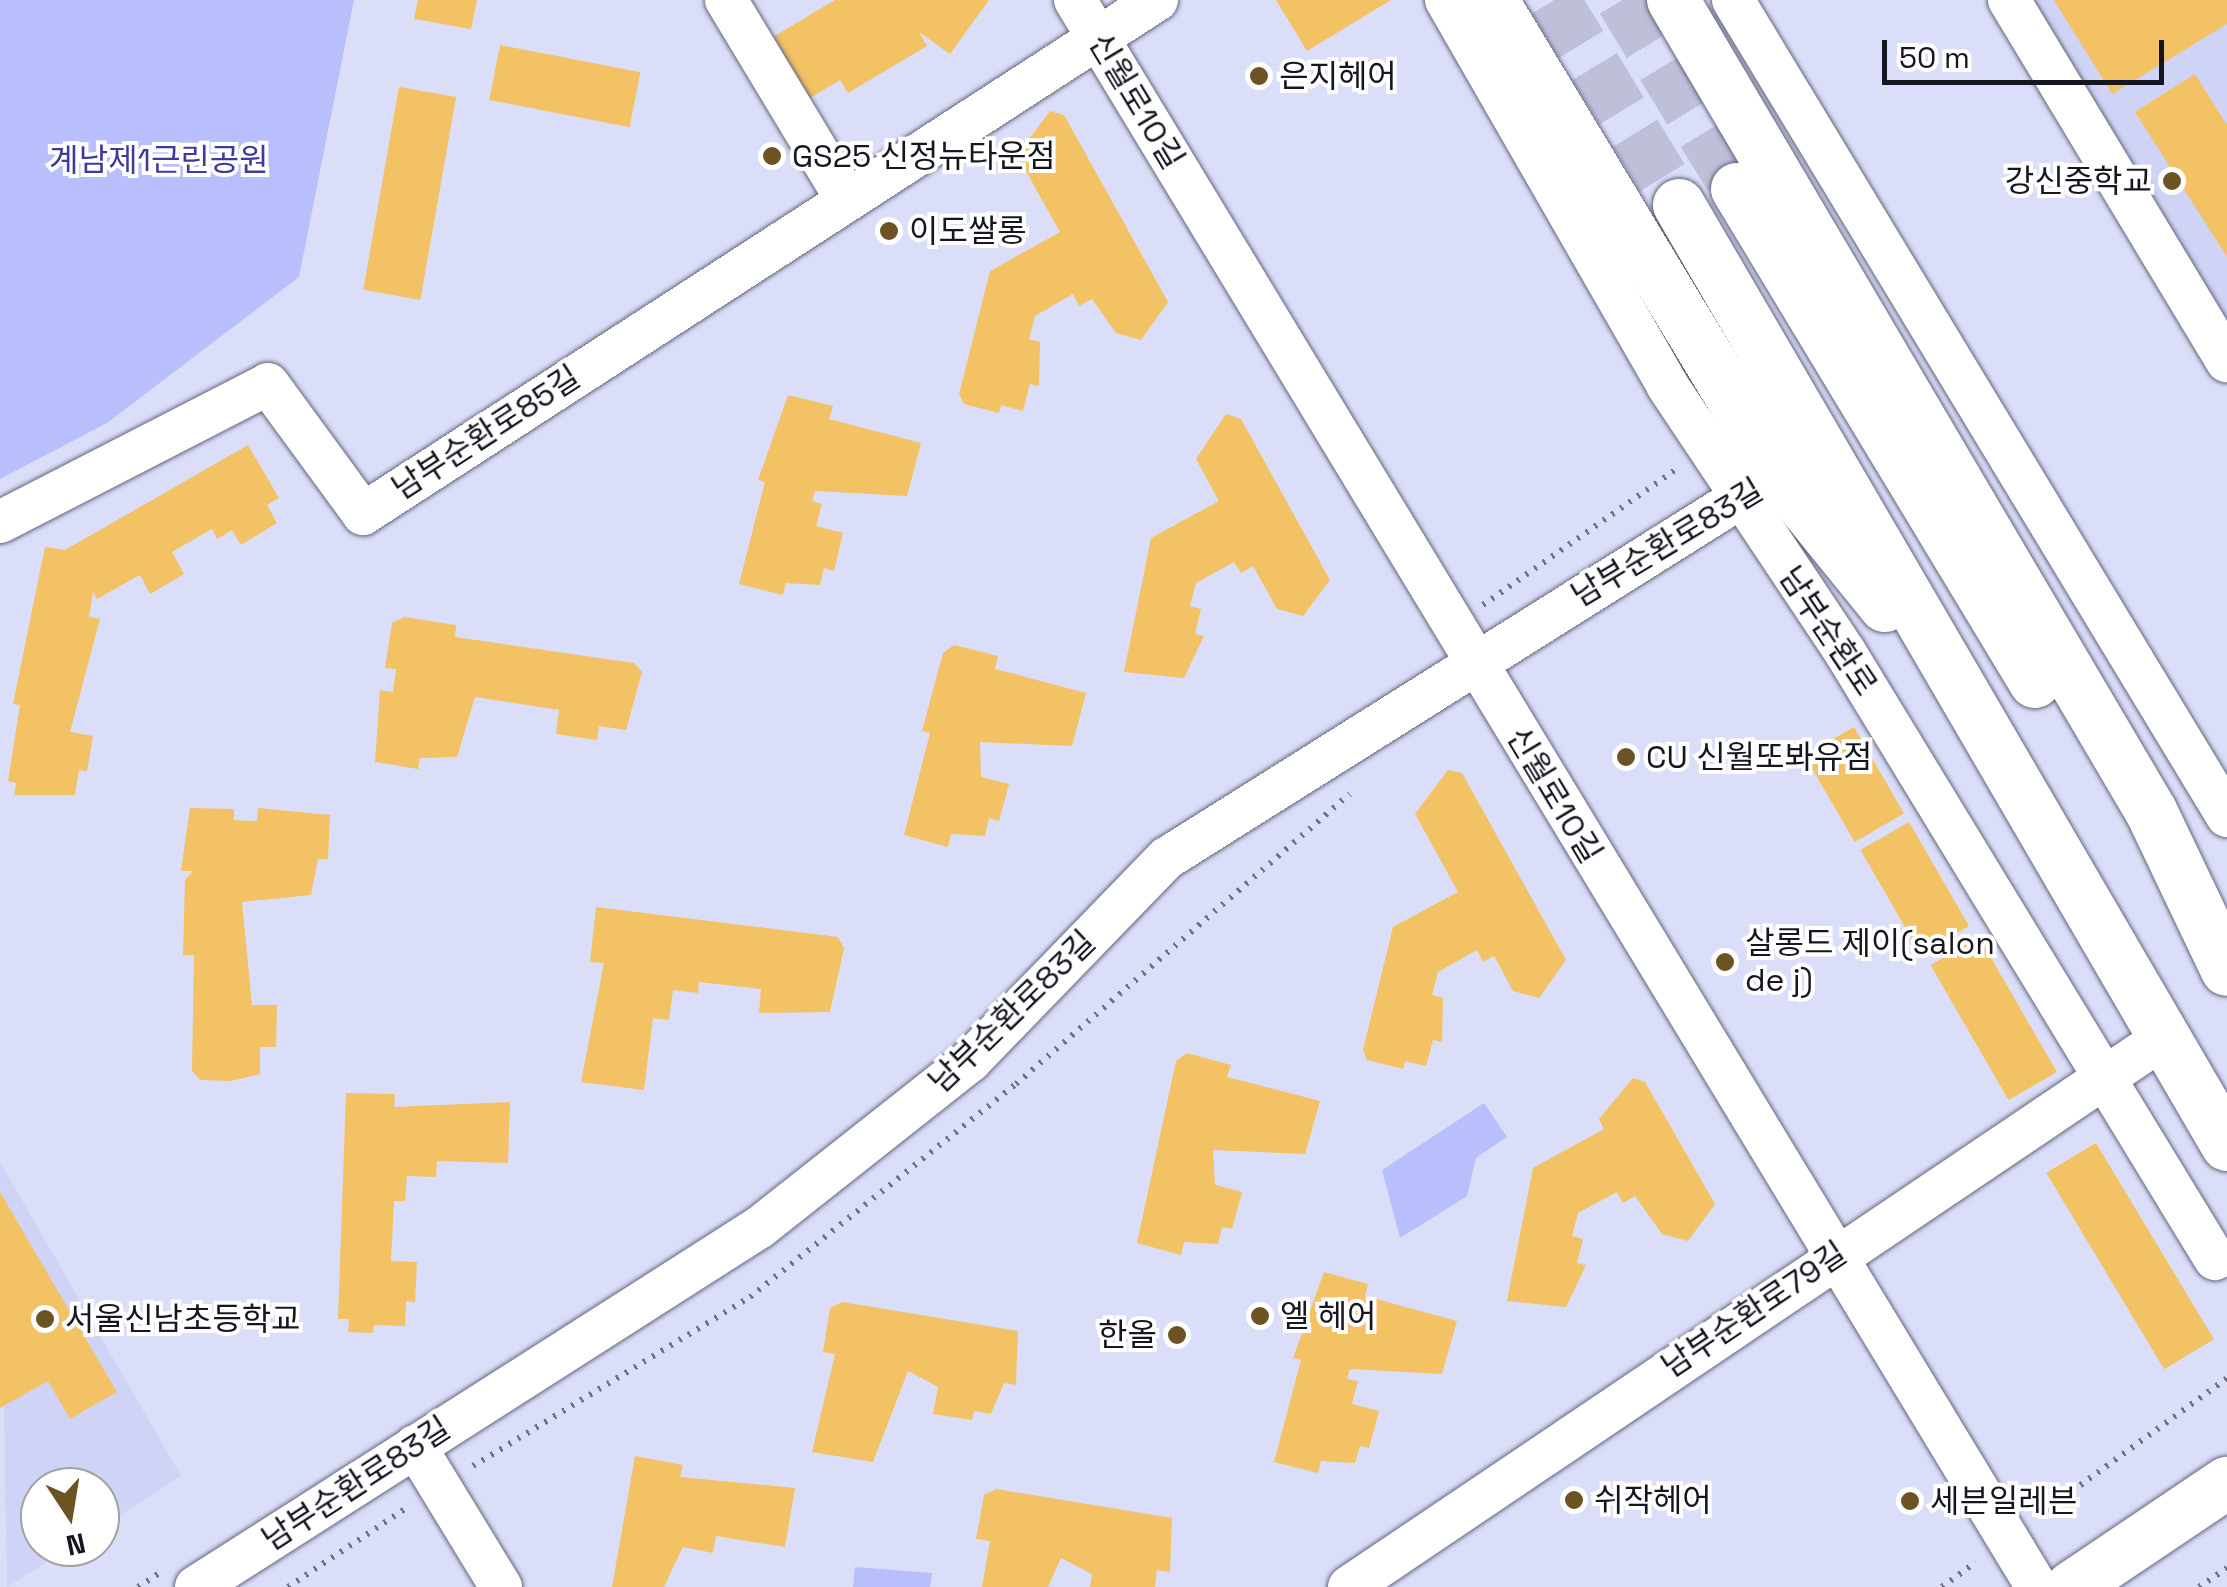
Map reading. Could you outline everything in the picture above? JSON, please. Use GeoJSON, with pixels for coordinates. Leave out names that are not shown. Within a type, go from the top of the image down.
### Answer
{"type":"FeatureCollection","features":[{"type":"Feature","properties":{"kind":"main road","name":"남부순환로"},"geometry":{"type":"LineString","coordinates":[[1492,0],[1603,222],[1758,487],[1989,736]]}},
{"type":"Feature","properties":{"kind":"main road"},"geometry":{"type":"LineString","coordinates":[[1672,0],[1760,187],[2227,988]]}},
{"type":"Feature","properties":{"kind":"main road"},"geometry":{"type":"LineString","coordinates":[[1760,187],[2151,811],[2227,970]]}},
{"type":"Feature","properties":{"kind":"main road","name":"남부순환로"},"geometry":{"type":"LineString","coordinates":[[1679,205],[2227,1145]]}},
{"type":"Feature","properties":{"kind":"main road"},"geometry":{"type":"LineString","coordinates":[[2072,1587],[2227,1483]]}},
{"type":"Feature","properties":{"kind":"street"},"geometry":{"type":"LineString","coordinates":[[726,0],[845,197]]}},
{"type":"Feature","properties":{"kind":"street","name":"신월로10길"},"geometry":{"type":"LineString","coordinates":[[1074,0],[2038,1587]]}},
{"type":"Feature","properties":{"kind":"street","name":"남부순환로85길"},"geometry":{"type":"LineString","coordinates":[[0,522],[268,384],[364,514],[845,197],[1158,0]]}},
{"type":"Feature","properties":{"kind":"street","name":"남부순환로"},"geometry":{"type":"LineString","coordinates":[[1446,0],[1603,222],[1706,449],[1758,487],[1844,652],[2215,1260]]}},
{"type":"Feature","properties":{"kind":"street"},"geometry":{"type":"LineString","coordinates":[[1733,0],[1829,160],[2216,772],[2227,816]]}},
{"type":"Feature","properties":{"kind":"street"},"geometry":{"type":"LineString","coordinates":[[2009,0],[2227,361]]}},
{"type":"Feature","properties":{"kind":"street"},"geometry":{"type":"LineString","coordinates":[[1760,187],[1829,160]]}},
{"type":"Feature","properties":{"kind":"street","name":"남부순환로83길"},"geometry":{"type":"LineString","coordinates":[[183,1576],[416,1446],[760,1227],[970,1062],[1166,858],[1462,644],[1758,487]]}},
{"type":"Feature","properties":{"kind":"street"},"geometry":{"type":"LineString","coordinates":[[2151,811],[2216,772]]}},
{"type":"Feature","properties":{"kind":"street","name":"남부순환로79길"},"geometry":{"type":"LineString","coordinates":[[1361,1584],[1835,1254],[2162,1039]]}},
{"type":"Feature","properties":{"kind":"street"},"geometry":{"type":"LineString","coordinates":[[416,1446],[501,1587]]}},
{"type":"Feature","properties":{"kind":"path"},"geometry":{"type":"LineString","coordinates":[[1462,644],[1706,449]]}},
{"type":"Feature","properties":{"kind":"path"},"geometry":{"type":"LineString","coordinates":[[1942,1587],[2227,1378]]}},
{"type":"Feature","properties":{"kind":"path"},"geometry":{"type":"LineString","coordinates":[[2199,1587],[2227,1568]]}},
{"type":"Feature","properties":{"kind":"path"},"geometry":{"type":"LineString","coordinates":[[138,1587],[183,1576]]}},
{"type":"Feature","properties":{"kind":"shaded area","name":"강신중학교"},"geometry":{"type":"Polygon","coordinates":[[[2009,0],[2227,0],[2227,361],[2009,0]]]}},
{"type":"Feature","properties":{"kind":"shaded area","name":"서울신남초등학교"},"geometry":{"type":"Polygon","coordinates":[[[0,1162],[181,1476],[120,1515],[120,1467],[20,1467],[20,1567],[38,1567],[7,1587],[0,1162]]]}},
{"type":"Feature","properties":{"kind":"green space","name":"계남제1근린공원"},"geometry":{"type":"Polygon","coordinates":[[[0,0],[354,0],[299,277],[107,423],[0,479],[0,0]]]}},
{"type":"Feature","properties":{"kind":"green space"},"geometry":{"type":"Polygon","coordinates":[[[1484,1103],[1507,1137],[1476,1158],[1467,1196],[1400,1238],[1382,1170],[1484,1103]]]}},
{"type":"Feature","properties":{"kind":"green space"},"geometry":{"type":"Polygon","coordinates":[[[855,1567],[932,1573],[930,1587],[853,1587],[855,1567]]]}},
{"type":"Feature","properties":{"kind":"building"},"geometry":{"type":"Polygon","coordinates":[[[418,0],[477,0],[471,29],[414,19],[418,0]]]}},
{"type":"Feature","properties":{"kind":"building"},"geometry":{"type":"Polygon","coordinates":[[[835,0],[989,0],[950,54],[919,32],[927,46],[848,93],[840,80],[810,98],[773,37],[835,0]]]}},
{"type":"Feature","properties":{"kind":"building"},"geometry":{"type":"Polygon","coordinates":[[[1276,0],[1391,0],[1307,51],[1276,0]]]}},
{"type":"Feature","properties":{"kind":"building"},"geometry":{"type":"Polygon","coordinates":[[[2054,0],[2227,0],[2227,24],[2112,94],[2054,0]]]}},
{"type":"Feature","properties":{"kind":"building"},"geometry":{"type":"Polygon","coordinates":[[[500,45],[640,72],[630,127],[489,100],[500,45]]]}},
{"type":"Feature","properties":{"kind":"building"},"geometry":{"type":"Polygon","coordinates":[[[2195,74],[2227,125],[2227,257],[2135,112],[2195,74]]]}},
{"type":"Feature","properties":{"kind":"building"},"geometry":{"type":"Polygon","coordinates":[[[399,87],[456,97],[420,300],[363,290],[399,87]]]}},
{"type":"Feature","properties":{"kind":"building"},"geometry":{"type":"Polygon","coordinates":[[[1050,111],[1064,115],[1168,302],[1141,340],[1116,333],[1092,299],[1079,306],[1073,294],[1035,316],[1029,339],[1040,342],[1039,386],[1030,384],[1023,411],[1001,405],[999,413],[964,404],[959,394],[990,271],[1060,232],[1017,155],[1050,111]]]}},
{"type":"Feature","properties":{"kind":"building"},"geometry":{"type":"Polygon","coordinates":[[[788,395],[833,406],[829,419],[921,443],[907,496],[815,491],[812,501],[822,504],[816,526],[843,533],[834,571],[824,568],[820,585],[786,583],[783,595],[739,584],[765,482],[758,480],[788,395]]]}},
{"type":"Feature","properties":{"kind":"building"},"geometry":{"type":"Polygon","coordinates":[[[1226,414],[1241,419],[1330,580],[1303,616],[1277,609],[1253,566],[1241,573],[1234,562],[1196,583],[1190,606],[1201,609],[1195,634],[1204,636],[1184,678],[1124,672],[1151,538],[1219,501],[1196,459],[1226,414]]]}},
{"type":"Feature","properties":{"kind":"building"},"geometry":{"type":"Polygon","coordinates":[[[248,445],[279,498],[267,505],[277,523],[241,545],[232,530],[217,539],[212,529],[172,552],[184,574],[150,594],[140,575],[97,599],[93,592],[89,617],[100,619],[70,732],[93,736],[87,771],[79,770],[75,795],[14,795],[16,783],[8,781],[20,705],[13,704],[45,547],[65,550],[248,445]]]}},
{"type":"Feature","properties":{"kind":"building"},"geometry":{"type":"Polygon","coordinates":[[[404,617],[456,625],[455,637],[634,663],[642,672],[626,730],[599,726],[597,740],[556,734],[559,710],[475,697],[457,757],[420,758],[418,769],[375,762],[380,690],[393,692],[396,669],[385,668],[392,623],[404,617]]]}},
{"type":"Feature","properties":{"kind":"building"},"geometry":{"type":"Polygon","coordinates":[[[954,645],[998,656],[995,669],[1086,693],[1072,746],[980,742],[981,777],[1009,784],[999,821],[989,818],[985,836],[951,834],[948,847],[904,835],[930,733],[922,731],[943,653],[954,645]]]}},
{"type":"Feature","properties":{"kind":"building"},"geometry":{"type":"Polygon","coordinates":[[[1854,727],[1904,814],[1855,842],[1805,756],[1854,727]]]}},
{"type":"Feature","properties":{"kind":"building"},"geometry":{"type":"Polygon","coordinates":[[[1448,770],[1462,773],[1566,960],[1539,998],[1513,991],[1494,956],[1483,962],[1477,950],[1438,972],[1432,995],[1443,998],[1442,1042],[1433,1040],[1426,1066],[1405,1061],[1403,1069],[1367,1060],[1363,1050],[1393,927],[1458,892],[1415,814],[1448,770]]]}},
{"type":"Feature","properties":{"kind":"building"},"geometry":{"type":"Polygon","coordinates":[[[190,808],[234,809],[234,820],[257,821],[258,808],[330,815],[328,859],[318,859],[311,895],[242,902],[252,1005],[277,1005],[276,1047],[260,1047],[260,1074],[231,1081],[200,1080],[192,1071],[194,955],[183,955],[185,880],[193,871],[181,871],[190,808]]]}},
{"type":"Feature","properties":{"kind":"building"},"geometry":{"type":"Polygon","coordinates":[[[1909,822],[1969,926],[1921,954],[1861,850],[1909,822]]]}},
{"type":"Feature","properties":{"kind":"building"},"geometry":{"type":"Polygon","coordinates":[[[596,907],[838,937],[844,948],[830,1012],[759,1013],[761,989],[699,982],[698,993],[673,990],[669,1020],[653,1018],[644,1090],[581,1082],[604,963],[590,962],[596,907]]]}},
{"type":"Feature","properties":{"kind":"building"},"geometry":{"type":"Polygon","coordinates":[[[1979,937],[2057,1072],[2009,1100],[1931,965],[1979,937]]]}},
{"type":"Feature","properties":{"kind":"building"},"geometry":{"type":"Polygon","coordinates":[[[1187,1053],[1231,1065],[1227,1077],[1320,1101],[1305,1154],[1213,1150],[1215,1185],[1242,1192],[1232,1229],[1222,1227],[1218,1244],[1184,1242],[1181,1255],[1137,1243],[1176,1061],[1187,1053]]]}},
{"type":"Feature","properties":{"kind":"building"},"geometry":{"type":"Polygon","coordinates":[[[1633,1078],[1645,1082],[1715,1204],[1688,1241],[1662,1234],[1635,1196],[1623,1203],[1617,1192],[1578,1213],[1572,1236],[1583,1239],[1577,1263],[1586,1265],[1566,1307],[1507,1301],[1533,1168],[1604,1129],[1599,1119],[1633,1078]]]}},
{"type":"Feature","properties":{"kind":"building"},"geometry":{"type":"Polygon","coordinates":[[[346,1093],[395,1094],[394,1107],[510,1102],[508,1163],[437,1161],[436,1177],[407,1176],[405,1201],[394,1201],[391,1261],[417,1262],[415,1302],[406,1301],[405,1326],[374,1325],[373,1333],[348,1332],[349,1319],[338,1319],[346,1093]]]}},
{"type":"Feature","properties":{"kind":"building"},"geometry":{"type":"Polygon","coordinates":[[[2096,1143],[2214,1339],[2164,1369],[2046,1173],[2096,1143]]]}},
{"type":"Feature","properties":{"kind":"building"},"geometry":{"type":"Polygon","coordinates":[[[0,1192],[117,1392],[70,1419],[48,1381],[0,1408],[0,1192]]]}},
{"type":"Feature","properties":{"kind":"building"},"geometry":{"type":"Polygon","coordinates":[[[1324,1272],[1368,1284],[1365,1296],[1457,1321],[1442,1374],[1350,1369],[1347,1379],[1358,1381],[1352,1404],[1379,1411],[1369,1448],[1360,1446],[1355,1463],[1321,1461],[1318,1473],[1274,1462],[1301,1360],[1293,1358],[1324,1272]]]}},
{"type":"Feature","properties":{"kind":"building"},"geometry":{"type":"Polygon","coordinates":[[[842,1302],[1018,1331],[1016,1385],[1004,1383],[991,1414],[974,1411],[972,1420],[933,1414],[938,1387],[908,1371],[873,1462],[812,1452],[835,1354],[823,1352],[830,1308],[842,1302]]]}},
{"type":"Feature","properties":{"kind":"building"},"geometry":{"type":"Polygon","coordinates":[[[635,1456],[683,1465],[680,1477],[795,1488],[785,1547],[716,1536],[713,1553],[683,1547],[664,1587],[612,1587],[635,1456]]]}},
{"type":"Feature","properties":{"kind":"building"},"geometry":{"type":"Polygon","coordinates":[[[996,1489],[1172,1518],[1170,1572],[1157,1570],[1155,1587],[1090,1587],[1092,1574],[1061,1558],[1048,1587],[982,1587],[990,1541],[976,1539],[984,1495],[996,1489]]]}},
{"type":"Feature","properties":{"kind":"tunnel"},"geometry":{"type":"LineString","coordinates":[[1554,0],[1679,205]]}},
{"type":"Feature","properties":{"kind":"tunnel"},"geometry":{"type":"LineString","coordinates":[[1622,0],[1737,189]]}},
{"type":"Feature","properties":{"kind":"place","name":"은지헤어"},"geometry":{"type":"Point","coordinates":[1259,76]}},
{"type":"Feature","properties":{"kind":"place","name":"GS25 신정뉴타운점"},"geometry":{"type":"Point","coordinates":[772,156]}},
{"type":"Feature","properties":{"kind":"place","name":"강신중학교"},"geometry":{"type":"Point","coordinates":[2172,181]}},
{"type":"Feature","properties":{"kind":"place","name":"이도쌀롱"},"geometry":{"type":"Point","coordinates":[889,231]}},
{"type":"Feature","properties":{"kind":"place","name":"CU 신월또봐유점"},"geometry":{"type":"Point","coordinates":[1626,757]}},
{"type":"Feature","properties":{"kind":"place","name":"살롱드 제이(salon de j)"},"geometry":{"type":"Point","coordinates":[1725,962]}},
{"type":"Feature","properties":{"kind":"place","name":"엘 헤어"},"geometry":{"type":"Point","coordinates":[1260,1316]}},
{"type":"Feature","properties":{"kind":"place","name":"서울신남초등학교"},"geometry":{"type":"Point","coordinates":[45,1319]}},
{"type":"Feature","properties":{"kind":"place","name":"한올"},"geometry":{"type":"Point","coordinates":[1177,1335]}},
{"type":"Feature","properties":{"kind":"place","name":"쉬작헤어"},"geometry":{"type":"Point","coordinates":[1574,1500]}},
{"type":"Feature","properties":{"kind":"place","name":"세븐일레븐"},"geometry":{"type":"Point","coordinates":[1910,1501]}}]}
